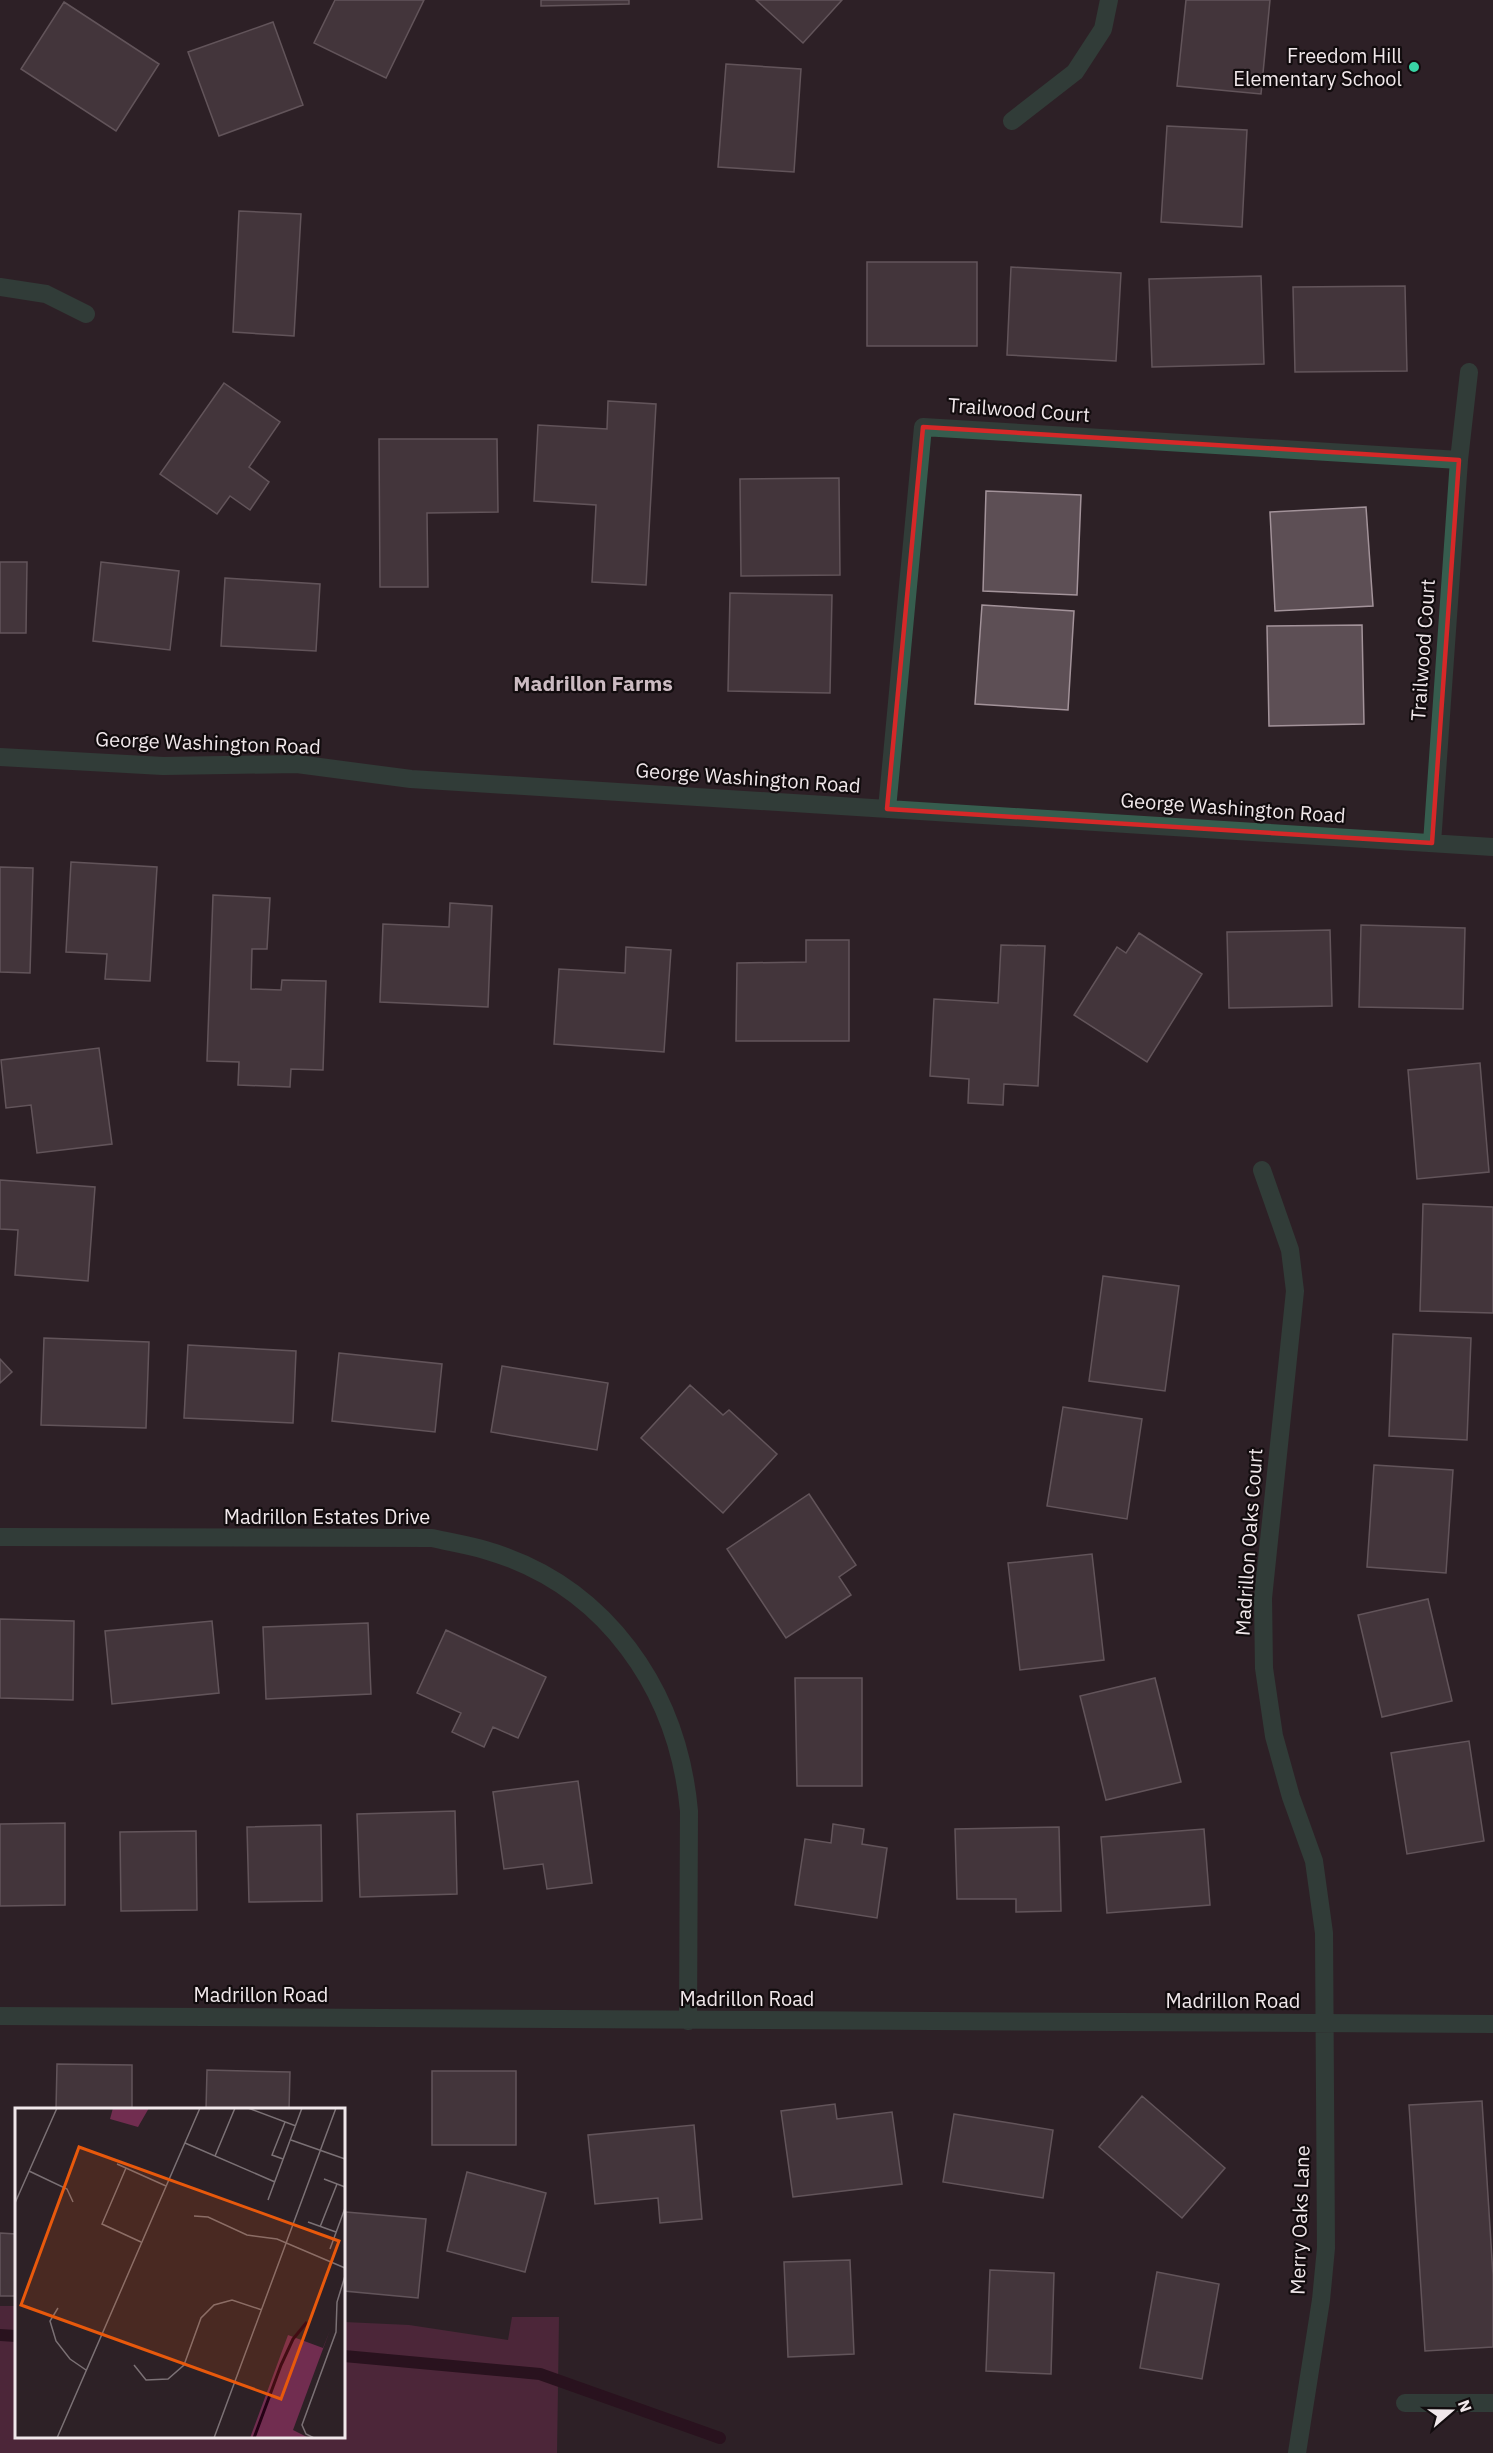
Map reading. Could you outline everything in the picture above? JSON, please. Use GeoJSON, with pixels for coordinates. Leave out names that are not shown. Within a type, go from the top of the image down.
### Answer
{"type":"FeatureCollection","features":[{"type":"Feature","properties":{"kind":"street"},"geometry":{"type":"LineString","coordinates":[[1012,122],[1075,72],[1103,29],[1109,0]]}},
{"type":"Feature","properties":{"kind":"street"},"geometry":{"type":"LineString","coordinates":[[0,287],[46,294],[86,314]]}},
{"type":"Feature","properties":{"kind":"street","name":"Trailwood Court"},"geometry":{"type":"LineString","coordinates":[[1432,843],[1459,460],[1470,372]]}},
{"type":"Feature","properties":{"kind":"street","name":"Trailwood Court"},"geometry":{"type":"LineString","coordinates":[[888,809],[923,427],[1459,460]]}},
{"type":"Feature","properties":{"kind":"street","name":"George Washington Road"},"geometry":{"type":"LineString","coordinates":[[0,757],[163,766],[297,764],[411,779],[1493,847]]}},
{"type":"Feature","properties":{"kind":"street","name":"Madrillon Oaks Court"},"geometry":{"type":"LineString","coordinates":[[1262,1170],[1290,1250],[1295,1291],[1263,1598],[1264,1668],[1274,1736],[1291,1797],[1314,1861],[1324,1933],[1325,2024]]}},
{"type":"Feature","properties":{"kind":"street","name":"Madrillon Estates Drive"},"geometry":{"type":"LineString","coordinates":[[0,1537],[432,1538],[486,1550],[528,1567],[584,1602],[628,1646],[658,1692],[678,1743],[687,1778],[690,1811],[688,2021]]}},
{"type":"Feature","properties":{"kind":"street","name":"Madrillon Road"},"geometry":{"type":"LineString","coordinates":[[0,2016],[1493,2024]]}},
{"type":"Feature","properties":{"kind":"street","name":"Merry Oaks Lane"},"geometry":{"type":"LineString","coordinates":[[1297,2453],[1321,2300],[1326,2248],[1325,2024]]}},
{"type":"Feature","properties":{"kind":"street"},"geometry":{"type":"LineString","coordinates":[[1405,2403],[1493,2403]]}},
{"type":"Feature","properties":{"kind":"highlighted area"},"geometry":{"type":"Polygon","coordinates":[[[923,427],[1459,460],[1432,843],[887,809],[923,427]]]}},
{"type":"Feature","properties":{"kind":"shaded area"},"geometry":{"type":"Polygon","coordinates":[[[0,2306],[15,2306],[15,2438],[345,2438],[345,2322],[409,2325],[508,2340],[512,2317],[559,2317],[557,2453],[0,2453],[0,2306]]]}},
{"type":"Feature","properties":{"kind":"building"},"geometry":{"type":"Polygon","coordinates":[[[335,0],[424,0],[386,78],[314,43],[335,0]]]}},
{"type":"Feature","properties":{"kind":"building"},"geometry":{"type":"Polygon","coordinates":[[[541,0],[629,0],[629,4],[541,6],[541,0]]]}},
{"type":"Feature","properties":{"kind":"building"},"geometry":{"type":"Polygon","coordinates":[[[756,0],[842,0],[803,43],[756,0]]]}},
{"type":"Feature","properties":{"kind":"building"},"geometry":{"type":"Polygon","coordinates":[[[1186,0],[1270,0],[1261,94],[1177,86],[1186,0]]]}},
{"type":"Feature","properties":{"kind":"building"},"geometry":{"type":"Polygon","coordinates":[[[64,2],[159,64],[116,131],[21,69],[64,2]]]}},
{"type":"Feature","properties":{"kind":"building"},"geometry":{"type":"Polygon","coordinates":[[[273,22],[303,105],[219,136],[188,52],[273,22]]]}},
{"type":"Feature","properties":{"kind":"building"},"geometry":{"type":"Polygon","coordinates":[[[726,64],[801,69],[794,172],[718,167],[726,64]]]}},
{"type":"Feature","properties":{"kind":"building"},"geometry":{"type":"Polygon","coordinates":[[[1167,126],[1247,130],[1242,227],[1161,222],[1167,126]]]}},
{"type":"Feature","properties":{"kind":"building"},"geometry":{"type":"Polygon","coordinates":[[[239,211],[301,214],[294,336],[233,332],[239,211]]]}},
{"type":"Feature","properties":{"kind":"building"},"geometry":{"type":"Polygon","coordinates":[[[867,262],[977,262],[977,346],[867,346],[867,262]]]}},
{"type":"Feature","properties":{"kind":"building"},"geometry":{"type":"Polygon","coordinates":[[[1011,267],[1121,273],[1116,361],[1007,355],[1011,267]]]}},
{"type":"Feature","properties":{"kind":"building"},"geometry":{"type":"Polygon","coordinates":[[[1261,276],[1264,364],[1152,367],[1149,279],[1261,276]]]}},
{"type":"Feature","properties":{"kind":"building"},"geometry":{"type":"Polygon","coordinates":[[[1405,286],[1407,371],[1295,372],[1293,287],[1405,286]]]}},
{"type":"Feature","properties":{"kind":"building"},"geometry":{"type":"Polygon","coordinates":[[[224,383],[280,422],[249,467],[269,482],[250,510],[230,496],[217,514],[160,474],[224,383]]]}},
{"type":"Feature","properties":{"kind":"building"},"geometry":{"type":"Polygon","coordinates":[[[608,401],[656,404],[646,585],[592,582],[596,505],[534,501],[538,425],[607,429],[608,401]]]}},
{"type":"Feature","properties":{"kind":"building"},"geometry":{"type":"Polygon","coordinates":[[[379,439],[497,439],[498,512],[427,513],[428,587],[380,587],[379,439]]]}},
{"type":"Feature","properties":{"kind":"building"},"geometry":{"type":"Polygon","coordinates":[[[839,478],[840,575],[741,576],[740,479],[839,478]]]}},
{"type":"Feature","properties":{"kind":"building"},"geometry":{"type":"Polygon","coordinates":[[[986,491],[1081,495],[1077,595],[983,591],[986,491]]]}},
{"type":"Feature","properties":{"kind":"building"},"geometry":{"type":"Polygon","coordinates":[[[1366,507],[1373,606],[1275,611],[1270,512],[1366,507]]]}},
{"type":"Feature","properties":{"kind":"building"},"geometry":{"type":"Polygon","coordinates":[[[0,562],[27,562],[26,633],[0,633],[0,562]]]}},
{"type":"Feature","properties":{"kind":"building"},"geometry":{"type":"Polygon","coordinates":[[[101,562],[179,571],[170,650],[93,641],[101,562]]]}},
{"type":"Feature","properties":{"kind":"building"},"geometry":{"type":"Polygon","coordinates":[[[225,578],[320,584],[316,651],[221,646],[225,578]]]}},
{"type":"Feature","properties":{"kind":"building"},"geometry":{"type":"Polygon","coordinates":[[[730,593],[832,595],[830,693],[728,691],[730,593]]]}},
{"type":"Feature","properties":{"kind":"building"},"geometry":{"type":"Polygon","coordinates":[[[982,605],[1074,611],[1068,710],[975,704],[982,605]]]}},
{"type":"Feature","properties":{"kind":"building"},"geometry":{"type":"Polygon","coordinates":[[[1362,625],[1364,724],[1269,726],[1267,626],[1362,625]]]}},
{"type":"Feature","properties":{"kind":"building"},"geometry":{"type":"Polygon","coordinates":[[[71,862],[157,867],[150,981],[105,979],[107,954],[66,952],[71,862]]]}},
{"type":"Feature","properties":{"kind":"building"},"geometry":{"type":"Polygon","coordinates":[[[0,867],[33,868],[30,973],[0,972],[0,867]]]}},
{"type":"Feature","properties":{"kind":"building"},"geometry":{"type":"Polygon","coordinates":[[[213,895],[270,898],[267,949],[252,949],[251,989],[281,990],[282,980],[326,981],[323,1070],[291,1069],[290,1087],[238,1085],[239,1062],[207,1061],[213,895]]]}},
{"type":"Feature","properties":{"kind":"building"},"geometry":{"type":"Polygon","coordinates":[[[450,903],[492,906],[488,1007],[380,1002],[383,924],[449,927],[450,903]]]}},
{"type":"Feature","properties":{"kind":"building"},"geometry":{"type":"Polygon","coordinates":[[[1361,925],[1465,928],[1463,1009],[1359,1007],[1361,925]]]}},
{"type":"Feature","properties":{"kind":"building"},"geometry":{"type":"Polygon","coordinates":[[[1330,930],[1332,1006],[1229,1008],[1227,932],[1330,930]]]}},
{"type":"Feature","properties":{"kind":"building"},"geometry":{"type":"Polygon","coordinates":[[[1139,933],[1202,974],[1147,1062],[1074,1015],[1117,947],[1126,953],[1139,933]]]}},
{"type":"Feature","properties":{"kind":"building"},"geometry":{"type":"Polygon","coordinates":[[[806,940],[849,940],[849,1041],[736,1041],[737,963],[806,962],[806,940]]]}},
{"type":"Feature","properties":{"kind":"building"},"geometry":{"type":"Polygon","coordinates":[[[1001,945],[1045,946],[1038,1086],[1004,1084],[1003,1105],[968,1103],[969,1079],[930,1076],[934,999],[998,1003],[1001,945]]]}},
{"type":"Feature","properties":{"kind":"building"},"geometry":{"type":"Polygon","coordinates":[[[626,947],[671,950],[664,1052],[554,1044],[559,969],[625,973],[626,947]]]}},
{"type":"Feature","properties":{"kind":"building"},"geometry":{"type":"Polygon","coordinates":[[[99,1048],[112,1144],[37,1153],[31,1105],[6,1108],[1,1060],[99,1048]]]}},
{"type":"Feature","properties":{"kind":"building"},"geometry":{"type":"Polygon","coordinates":[[[1480,1063],[1489,1172],[1417,1179],[1408,1070],[1480,1063]]]}},
{"type":"Feature","properties":{"kind":"building"},"geometry":{"type":"Polygon","coordinates":[[[0,1180],[95,1187],[88,1281],[15,1275],[18,1230],[0,1229],[0,1180]]]}},
{"type":"Feature","properties":{"kind":"building"},"geometry":{"type":"Polygon","coordinates":[[[1423,1204],[1493,1207],[1493,1313],[1420,1311],[1423,1204]]]}},
{"type":"Feature","properties":{"kind":"building"},"geometry":{"type":"Polygon","coordinates":[[[1103,1276],[1179,1286],[1165,1391],[1089,1381],[1103,1276]]]}},
{"type":"Feature","properties":{"kind":"building"},"geometry":{"type":"Polygon","coordinates":[[[1393,1334],[1471,1338],[1467,1440],[1389,1436],[1393,1334]]]}},
{"type":"Feature","properties":{"kind":"building"},"geometry":{"type":"Polygon","coordinates":[[[44,1338],[149,1342],[146,1428],[41,1425],[44,1338]]]}},
{"type":"Feature","properties":{"kind":"building"},"geometry":{"type":"Polygon","coordinates":[[[188,1345],[296,1351],[293,1423],[184,1418],[188,1345]]]}},
{"type":"Feature","properties":{"kind":"building"},"geometry":{"type":"Polygon","coordinates":[[[339,1353],[442,1364],[435,1432],[332,1421],[339,1353]]]}},
{"type":"Feature","properties":{"kind":"building"},"geometry":{"type":"Polygon","coordinates":[[[0,1359],[12,1372],[0,1383],[0,1359]]]}},
{"type":"Feature","properties":{"kind":"building"},"geometry":{"type":"Polygon","coordinates":[[[502,1366],[608,1383],[597,1450],[491,1432],[502,1366]]]}},
{"type":"Feature","properties":{"kind":"building"},"geometry":{"type":"Polygon","coordinates":[[[690,1385],[723,1415],[729,1410],[777,1454],[723,1513],[641,1438],[690,1385]]]}},
{"type":"Feature","properties":{"kind":"building"},"geometry":{"type":"Polygon","coordinates":[[[1063,1407],[1142,1419],[1127,1519],[1047,1506],[1063,1407]]]}},
{"type":"Feature","properties":{"kind":"building"},"geometry":{"type":"Polygon","coordinates":[[[1374,1465],[1453,1470],[1446,1573],[1367,1567],[1374,1465]]]}},
{"type":"Feature","properties":{"kind":"building"},"geometry":{"type":"Polygon","coordinates":[[[809,1494],[856,1565],[839,1577],[851,1595],[786,1638],[727,1549],[809,1494]]]}},
{"type":"Feature","properties":{"kind":"building"},"geometry":{"type":"Polygon","coordinates":[[[1092,1554],[1104,1660],[1020,1670],[1008,1563],[1092,1554]]]}},
{"type":"Feature","properties":{"kind":"building"},"geometry":{"type":"Polygon","coordinates":[[[1428,1599],[1452,1701],[1382,1717],[1358,1615],[1428,1599]]]}},
{"type":"Feature","properties":{"kind":"building"},"geometry":{"type":"Polygon","coordinates":[[[0,1619],[74,1621],[73,1700],[0,1698],[0,1619]]]}},
{"type":"Feature","properties":{"kind":"building"},"geometry":{"type":"Polygon","coordinates":[[[212,1621],[219,1693],[112,1704],[105,1631],[212,1621]]]}},
{"type":"Feature","properties":{"kind":"building"},"geometry":{"type":"Polygon","coordinates":[[[368,1623],[371,1694],[266,1699],[263,1627],[368,1623]]]}},
{"type":"Feature","properties":{"kind":"building"},"geometry":{"type":"Polygon","coordinates":[[[446,1630],[546,1677],[518,1738],[493,1727],[484,1747],[452,1732],[461,1713],[417,1693],[446,1630]]]}},
{"type":"Feature","properties":{"kind":"building"},"geometry":{"type":"Polygon","coordinates":[[[795,1678],[862,1678],[862,1786],[797,1786],[795,1678]]]}},
{"type":"Feature","properties":{"kind":"building"},"geometry":{"type":"Polygon","coordinates":[[[1155,1678],[1181,1782],[1106,1800],[1080,1696],[1155,1678]]]}},
{"type":"Feature","properties":{"kind":"building"},"geometry":{"type":"Polygon","coordinates":[[[1469,1741],[1484,1841],[1407,1854],[1391,1753],[1469,1741]]]}},
{"type":"Feature","properties":{"kind":"building"},"geometry":{"type":"Polygon","coordinates":[[[578,1781],[592,1883],[547,1889],[543,1864],[504,1869],[493,1792],[578,1781]]]}},
{"type":"Feature","properties":{"kind":"building"},"geometry":{"type":"Polygon","coordinates":[[[455,1811],[457,1894],[360,1897],[357,1814],[455,1811]]]}},
{"type":"Feature","properties":{"kind":"building"},"geometry":{"type":"Polygon","coordinates":[[[65,1823],[65,1905],[0,1906],[0,1824],[65,1823]]]}},
{"type":"Feature","properties":{"kind":"building"},"geometry":{"type":"Polygon","coordinates":[[[833,1824],[864,1829],[862,1844],[887,1848],[877,1918],[795,1905],[805,1839],[831,1843],[833,1824]]]}},
{"type":"Feature","properties":{"kind":"building"},"geometry":{"type":"Polygon","coordinates":[[[321,1825],[322,1901],[249,1902],[247,1827],[321,1825]]]}},
{"type":"Feature","properties":{"kind":"building"},"geometry":{"type":"Polygon","coordinates":[[[1059,1827],[1061,1911],[1016,1912],[1016,1899],[957,1899],[955,1829],[1059,1827]]]}},
{"type":"Feature","properties":{"kind":"building"},"geometry":{"type":"Polygon","coordinates":[[[1204,1829],[1210,1905],[1107,1913],[1101,1837],[1204,1829]]]}},
{"type":"Feature","properties":{"kind":"building"},"geometry":{"type":"Polygon","coordinates":[[[196,1831],[197,1910],[121,1911],[120,1832],[196,1831]]]}},
{"type":"Feature","properties":{"kind":"building"},"geometry":{"type":"Polygon","coordinates":[[[57,2064],[132,2065],[132,2108],[56,2108],[57,2064]]]}},
{"type":"Feature","properties":{"kind":"building"},"geometry":{"type":"Polygon","coordinates":[[[207,2070],[290,2072],[289,2108],[206,2108],[207,2070]]]}},
{"type":"Feature","properties":{"kind":"building"},"geometry":{"type":"Polygon","coordinates":[[[432,2071],[516,2071],[516,2145],[432,2145],[432,2071]]]}},
{"type":"Feature","properties":{"kind":"building"},"geometry":{"type":"Polygon","coordinates":[[[1142,2096],[1225,2168],[1182,2218],[1099,2147],[1142,2096]]]}},
{"type":"Feature","properties":{"kind":"building"},"geometry":{"type":"Polygon","coordinates":[[[1482,2101],[1493,2275],[1493,2347],[1425,2351],[1409,2105],[1482,2101]]]}},
{"type":"Feature","properties":{"kind":"building"},"geometry":{"type":"Polygon","coordinates":[[[835,2104],[837,2119],[892,2112],[902,2184],[793,2197],[781,2111],[835,2104]]]}},
{"type":"Feature","properties":{"kind":"building"},"geometry":{"type":"Polygon","coordinates":[[[954,2114],[1053,2130],[1043,2198],[943,2182],[954,2114]]]}},
{"type":"Feature","properties":{"kind":"building"},"geometry":{"type":"Polygon","coordinates":[[[694,2125],[702,2219],[660,2223],[658,2198],[595,2204],[588,2135],[694,2125]]]}},
{"type":"Feature","properties":{"kind":"building"},"geometry":{"type":"Polygon","coordinates":[[[467,2172],[546,2193],[525,2272],[447,2251],[467,2172]]]}},
{"type":"Feature","properties":{"kind":"building"},"geometry":{"type":"Polygon","coordinates":[[[346,2212],[426,2219],[418,2298],[345,2291],[346,2212]]]}},
{"type":"Feature","properties":{"kind":"building"},"geometry":{"type":"Polygon","coordinates":[[[0,2233],[15,2234],[15,2296],[0,2296],[0,2233]]]}},
{"type":"Feature","properties":{"kind":"building"},"geometry":{"type":"Polygon","coordinates":[[[850,2260],[854,2354],[788,2357],[784,2262],[850,2260]]]}},
{"type":"Feature","properties":{"kind":"building"},"geometry":{"type":"Polygon","coordinates":[[[990,2270],[1054,2273],[1051,2374],[986,2371],[990,2270]]]}},
{"type":"Feature","properties":{"kind":"building"},"geometry":{"type":"Polygon","coordinates":[[[1157,2272],[1219,2284],[1202,2379],[1140,2368],[1157,2272]]]}},
{"type":"Feature","properties":{"kind":"waterway"},"geometry":{"type":"LineString","coordinates":[[0,2335],[15,2336]]}},
{"type":"Feature","properties":{"kind":"waterway"},"geometry":{"type":"LineString","coordinates":[[345,2356],[540,2374],[720,2438]]}},
{"type":"Feature","properties":{"kind":"place","name":"Freedom Hill Elementary School"},"geometry":{"type":"Point","coordinates":[1414,67]}},
{"type":"Feature","properties":{"kind":"district","name":"Madrillon Farms"},"geometry":{"type":"Point","coordinates":[593,684]}}]}
